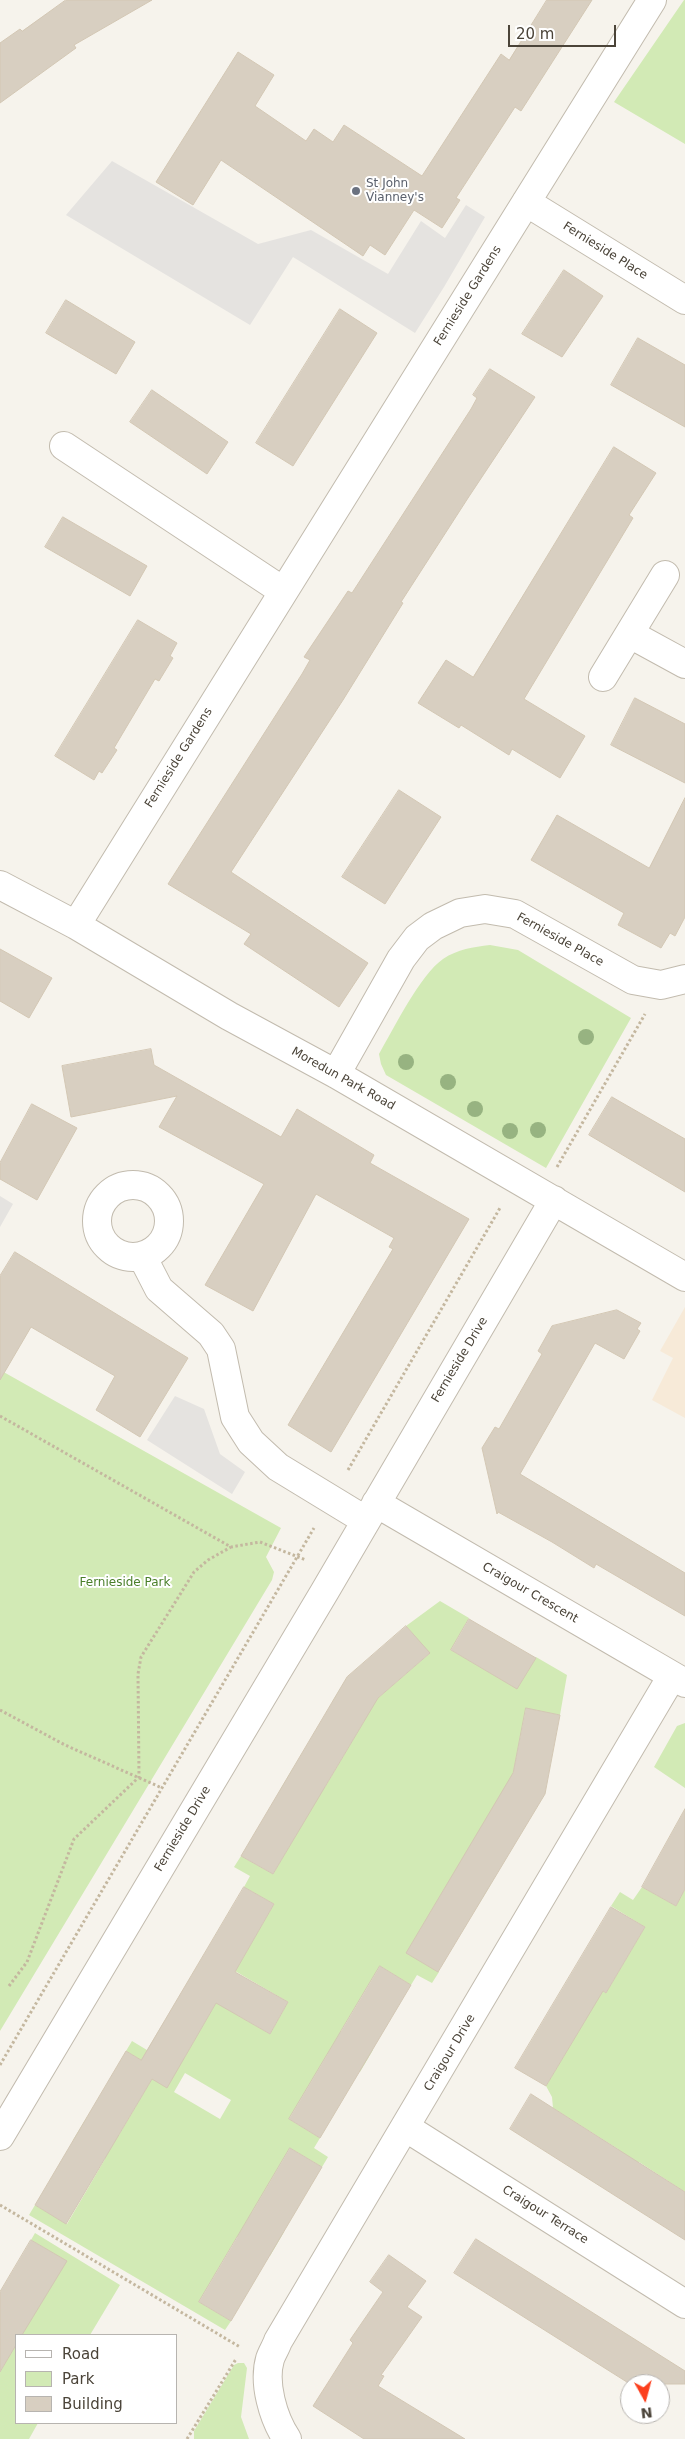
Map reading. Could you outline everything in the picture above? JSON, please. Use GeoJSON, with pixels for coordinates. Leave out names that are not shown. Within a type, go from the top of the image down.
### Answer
{"type":"FeatureCollection","features":[{"type":"Feature","properties":{"kind":"street","name":"Fernieside Gardens"},"geometry":{"type":"LineString","coordinates":[[76,925],[652,0]]}},
{"type":"Feature","properties":{"kind":"street","name":"Fernieside Place"},"geometry":{"type":"LineString","coordinates":[[526,202],[685,300]]}},
{"type":"Feature","properties":{"kind":"street"},"geometry":{"type":"LineString","coordinates":[[64,446],[283,591]]}},
{"type":"Feature","properties":{"kind":"street"},"geometry":{"type":"LineString","coordinates":[[603,677],[666,575]]}},
{"type":"Feature","properties":{"kind":"street"},"geometry":{"type":"LineString","coordinates":[[630,634],[685,664]]}},
{"type":"Feature","properties":{"kind":"street","name":"Moredun Park Road"},"geometry":{"type":"LineString","coordinates":[[0,885],[76,925],[229,1016],[336,1074],[685,1277]]}},
{"type":"Feature","properties":{"kind":"street","name":"Fernieside Place"},"geometry":{"type":"LineString","coordinates":[[336,1074],[401,958],[417,938],[433,926],[460,913],[485,909],[515,914],[633,980],[673,982]]}},
{"type":"Feature","properties":{"kind":"street","name":"Fernieside Drive"},"geometry":{"type":"LineString","coordinates":[[0,2136],[333,1576],[548,1197]]}},
{"type":"Feature","properties":{"kind":"street"},"geometry":{"type":"LineString","coordinates":[[142,1256],[159,1289],[211,1334],[221,1349],[235,1417],[251,1442],[278,1467],[331,1499],[370,1511]]}},
{"type":"Feature","properties":{"kind":"street","name":"Craigour Crescent"},"geometry":{"type":"LineString","coordinates":[[370,1511],[678,1680]]}},
{"type":"Feature","properties":{"kind":"street","name":"Craigour Drive"},"geometry":{"type":"LineString","coordinates":[[286,2439],[272,2403],[269,2382],[259,2356],[288,2323],[405,2127],[678,1680]]}},
{"type":"Feature","properties":{"kind":"street","name":"Craigour Terrace"},"geometry":{"type":"LineString","coordinates":[[405,2127],[685,2304]]}},
{"type":"Feature","properties":{"kind":"path"},"geometry":{"type":"LineString","coordinates":[[548,1197],[673,982]]}},
{"type":"Feature","properties":{"kind":"path"},"geometry":{"type":"LineString","coordinates":[[0,2064],[517,1179]]}},
{"type":"Feature","properties":{"kind":"path"},"geometry":{"type":"LineString","coordinates":[[0,1416],[230,1547]]}},
{"type":"Feature","properties":{"kind":"path"},"geometry":{"type":"LineString","coordinates":[[9,1986],[27,1962],[74,1839],[139,1777],[138,1674],[142,1657],[194,1572],[208,1560],[230,1547],[260,1542],[298,1556],[333,1576]]}},
{"type":"Feature","properties":{"kind":"path"},"geometry":{"type":"LineString","coordinates":[[0,1710],[65,1746],[162,1788]]}},
{"type":"Feature","properties":{"kind":"path"},"geometry":{"type":"LineString","coordinates":[[0,2205],[259,2356]]}},
{"type":"Feature","properties":{"kind":"path"},"geometry":{"type":"LineString","coordinates":[[187,2439],[233,2361],[259,2356]]}},
{"type":"Feature","properties":{"kind":"shaded area"},"geometry":{"type":"Polygon","coordinates":[[[112,161],[258,244],[311,230],[388,274],[421,221],[445,238],[466,205],[485,217],[415,333],[293,257],[250,325],[66,215],[112,161]]]}},
{"type":"Feature","properties":{"kind":"shaded area"},"geometry":{"type":"Polygon","coordinates":[[[0,1196],[13,1204],[0,1227],[0,1196]]]}},
{"type":"Feature","properties":{"kind":"shaded area"},"geometry":{"type":"Polygon","coordinates":[[[685,1307],[685,1418],[652,1400],[673,1358],[660,1351],[685,1307]]]}},
{"type":"Feature","properties":{"kind":"shaded area"},"geometry":{"type":"Polygon","coordinates":[[[175,1396],[204,1409],[220,1454],[245,1472],[232,1494],[147,1440],[175,1396]]]}},
{"type":"Feature","properties":{"kind":"green space"},"geometry":{"type":"Polygon","coordinates":[[[685,0],[685,144],[614,102],[685,0]]]}},
{"type":"Feature","properties":{"kind":"green space"},"geometry":{"type":"Polygon","coordinates":[[[490,945],[518,950],[631,1018],[546,1168],[386,1075],[381,1064],[379,1054],[408,1003],[434,967],[454,953],[490,945]]]}},
{"type":"Feature","properties":{"kind":"green space","name":"Fernieside Park"},"geometry":{"type":"Polygon","coordinates":[[[0,1370],[281,1528],[266,1557],[274,1572],[272,1580],[0,2031],[0,1370]]]}},
{"type":"Feature","properties":{"kind":"green space"},"geometry":{"type":"Polygon","coordinates":[[[440,1601],[469,1618],[451,1650],[517,1688],[536,1657],[567,1675],[560,1715],[526,1709],[511,1784],[546,1790],[538,1805],[459,1865],[491,1884],[477,1907],[445,1888],[407,1953],[439,1972],[432,1983],[417,1975],[411,1985],[380,1966],[341,2031],[373,2050],[360,2072],[328,2054],[289,2119],[320,2138],[314,2148],[328,2157],[322,2167],[290,2148],[252,2213],[284,2232],[270,2256],[237,2237],[199,2302],[231,2321],[225,2330],[29,2215],[35,2205],[67,2224],[105,2159],[73,2140],[87,2117],[119,2135],[157,2070],[126,2051],[132,2041],[147,2050],[184,2058],[222,1992],[239,2016],[270,2034],[288,2002],[235,1971],[274,1904],[244,1887],[250,1876],[234,1867],[241,1856],[273,1874],[311,1809],[280,1790],[293,1768],[325,1787],[364,1721],[332,1702],[348,1676],[372,1703],[429,1654],[406,1626],[440,1601]],[[185,2073],[174,2092],[220,2119],[231,2100],[185,2073]]]}},
{"type":"Feature","properties":{"kind":"green space"},"geometry":{"type":"Polygon","coordinates":[[[685,1723],[685,1788],[654,1767],[677,1726],[685,1723]]]}},
{"type":"Feature","properties":{"kind":"green space"},"geometry":{"type":"Polygon","coordinates":[[[642,1887],[676,1906],[685,1889],[685,2192],[639,2162],[617,2196],[596,2183],[618,2149],[553,2108],[552,2097],[546,2086],[585,2020],[572,1973],[606,1993],[645,1927],[611,1906],[620,1892],[633,1900],[642,1887]]]}},
{"type":"Feature","properties":{"kind":"green space"},"geometry":{"type":"Polygon","coordinates":[[[35,2233],[120,2285],[91,2334],[15,2334],[15,2424],[37,2424],[29,2439],[0,2439],[0,2372],[12,2351],[0,2316],[66,2261],[31,2240],[35,2233]]]}},
{"type":"Feature","properties":{"kind":"green space"},"geometry":{"type":"Polygon","coordinates":[[[244,2363],[247,2368],[241,2417],[249,2439],[194,2439],[194,2431],[234,2365],[244,2363]]]}},
{"type":"Feature","properties":{"kind":"building"},"geometry":{"type":"Polygon","coordinates":[[[66,0],[152,0],[74,45],[76,48],[0,103],[0,43],[20,29],[22,31],[66,0]]]}},
{"type":"Feature","properties":{"kind":"building"},"geometry":{"type":"Polygon","coordinates":[[[547,0],[592,0],[521,111],[515,107],[456,198],[460,200],[442,228],[414,210],[385,255],[370,245],[363,256],[221,160],[193,205],[156,182],[238,52],[274,75],[255,106],[306,141],[314,129],[333,142],[344,125],[422,176],[501,54],[509,60],[547,0]]]}},
{"type":"Feature","properties":{"kind":"building"},"geometry":{"type":"Polygon","coordinates":[[[564,270],[603,296],[562,357],[522,334],[564,270]]]}},
{"type":"Feature","properties":{"kind":"building"},"geometry":{"type":"Polygon","coordinates":[[[66,300],[135,342],[116,374],[46,333],[66,300]]]}},
{"type":"Feature","properties":{"kind":"building"},"geometry":{"type":"Polygon","coordinates":[[[340,309],[377,333],[293,466],[256,443],[340,309]]]}},
{"type":"Feature","properties":{"kind":"building"},"geometry":{"type":"Polygon","coordinates":[[[638,338],[685,365],[685,427],[611,385],[638,338]]]}},
{"type":"Feature","properties":{"kind":"building"},"geometry":{"type":"Polygon","coordinates":[[[490,369],[535,397],[401,602],[403,603],[343,700],[231,872],[368,963],[339,1007],[244,944],[251,934],[168,884],[302,674],[310,660],[304,657],[348,591],[352,593],[471,409],[477,398],[473,395],[490,369]]]}},
{"type":"Feature","properties":{"kind":"building"},"geometry":{"type":"Polygon","coordinates":[[[152,390],[228,442],[207,474],[130,422],[152,390]]]}},
{"type":"Feature","properties":{"kind":"building"},"geometry":{"type":"Polygon","coordinates":[[[614,447],[656,473],[629,515],[633,518],[524,699],[585,736],[560,778],[512,749],[509,755],[461,725],[459,728],[418,703],[446,660],[473,677],[614,447]]]}},
{"type":"Feature","properties":{"kind":"building"},"geometry":{"type":"Polygon","coordinates":[[[63,517],[147,566],[130,596],[45,547],[63,517]]]}},
{"type":"Feature","properties":{"kind":"building"},"geometry":{"type":"Polygon","coordinates":[[[138,620],[177,643],[170,656],[173,658],[159,681],[155,679],[114,748],[117,750],[102,773],[99,771],[94,780],[55,756],[138,620]]]}},
{"type":"Feature","properties":{"kind":"building"},"geometry":{"type":"Polygon","coordinates":[[[635,698],[685,724],[685,783],[611,745],[635,698]]]}},
{"type":"Feature","properties":{"kind":"building"},"geometry":{"type":"Polygon","coordinates":[[[399,790],[441,817],[385,904],[342,877],[399,790]]]}},
{"type":"Feature","properties":{"kind":"building"},"geometry":{"type":"Polygon","coordinates":[[[685,798],[685,917],[675,936],[670,933],[661,948],[618,925],[624,913],[531,860],[557,815],[649,868],[685,798]]]}},
{"type":"Feature","properties":{"kind":"building"},"geometry":{"type":"Polygon","coordinates":[[[0,949],[52,978],[29,1018],[0,1001],[0,949]]]}},
{"type":"Feature","properties":{"kind":"building"},"geometry":{"type":"Polygon","coordinates":[[[151,1049],[154,1065],[281,1137],[297,1109],[374,1155],[370,1163],[469,1219],[331,1452],[288,1425],[393,1249],[389,1247],[394,1238],[316,1194],[253,1311],[205,1285],[264,1184],[159,1127],[177,1096],[71,1117],[62,1066],[151,1049]]]}},
{"type":"Feature","properties":{"kind":"building"},"geometry":{"type":"Polygon","coordinates":[[[612,1097],[685,1139],[685,1192],[589,1135],[612,1097]]]}},
{"type":"Feature","properties":{"kind":"building"},"geometry":{"type":"Polygon","coordinates":[[[32,1104],[77,1128],[37,1200],[0,1179],[0,1163],[32,1104]]]}},
{"type":"Feature","properties":{"kind":"building"},"geometry":{"type":"Polygon","coordinates":[[[15,1252],[188,1358],[140,1437],[96,1410],[115,1376],[31,1327],[0,1380],[0,1276],[15,1252]]]}},
{"type":"Feature","properties":{"kind":"building"},"geometry":{"type":"Polygon","coordinates":[[[617,1310],[641,1323],[637,1329],[640,1331],[624,1359],[595,1343],[520,1474],[685,1573],[685,1616],[596,1564],[594,1568],[552,1542],[498,1512],[497,1514],[482,1448],[495,1427],[499,1429],[542,1354],[538,1351],[552,1326],[617,1310]]]}},
{"type":"Feature","properties":{"kind":"building"},"geometry":{"type":"Polygon","coordinates":[[[469,1619],[536,1658],[517,1689],[451,1650],[469,1619]]]}},
{"type":"Feature","properties":{"kind":"building"},"geometry":{"type":"Polygon","coordinates":[[[406,1626],[430,1653],[378,1698],[273,1874],[241,1856],[347,1677],[406,1626]]]}},
{"type":"Feature","properties":{"kind":"building"},"geometry":{"type":"Polygon","coordinates":[[[526,1708],[560,1715],[545,1794],[438,1972],[406,1953],[513,1773],[526,1708]]]}},
{"type":"Feature","properties":{"kind":"building"},"geometry":{"type":"Polygon","coordinates":[[[685,1809],[685,1889],[676,1906],[642,1887],[685,1809]]]}},
{"type":"Feature","properties":{"kind":"building"},"geometry":{"type":"Polygon","coordinates":[[[244,1887],[274,1904],[235,1972],[288,2002],[270,2034],[216,2003],[167,2088],[152,2079],[66,2224],[35,2205],[126,2051],[141,2060],[244,1887]]]}},
{"type":"Feature","properties":{"kind":"building"},"geometry":{"type":"Polygon","coordinates":[[[611,1907],[645,1927],[606,1993],[603,1991],[546,2086],[515,2068],[611,1907]]]}},
{"type":"Feature","properties":{"kind":"building"},"geometry":{"type":"Polygon","coordinates":[[[380,1966],[411,1985],[320,2138],[289,2119],[380,1966]]]}},
{"type":"Feature","properties":{"kind":"building"},"geometry":{"type":"Polygon","coordinates":[[[531,2094],[685,2192],[685,2240],[510,2129],[531,2094]]]}},
{"type":"Feature","properties":{"kind":"building"},"geometry":{"type":"Polygon","coordinates":[[[290,2148],[322,2167],[231,2321],[199,2302],[290,2148]]]}},
{"type":"Feature","properties":{"kind":"building"},"geometry":{"type":"Polygon","coordinates":[[[476,2239],[685,2371],[685,2384],[670,2384],[670,2374],[620,2374],[620,2378],[454,2273],[476,2239]]]}},
{"type":"Feature","properties":{"kind":"building"},"geometry":{"type":"Polygon","coordinates":[[[31,2240],[67,2261],[23,2334],[15,2334],[15,2347],[0,2372],[0,2292],[31,2240]]]}},
{"type":"Feature","properties":{"kind":"building"},"geometry":{"type":"Polygon","coordinates":[[[389,2255],[426,2281],[407,2307],[422,2317],[381,2375],[384,2376],[378,2386],[465,2439],[364,2439],[313,2406],[353,2343],[350,2340],[383,2292],[370,2282],[389,2255]]]}},
{"type":"Feature","properties":{"kind":"place","name":"St John Vianney's"},"geometry":{"type":"Point","coordinates":[356,191]}}]}
